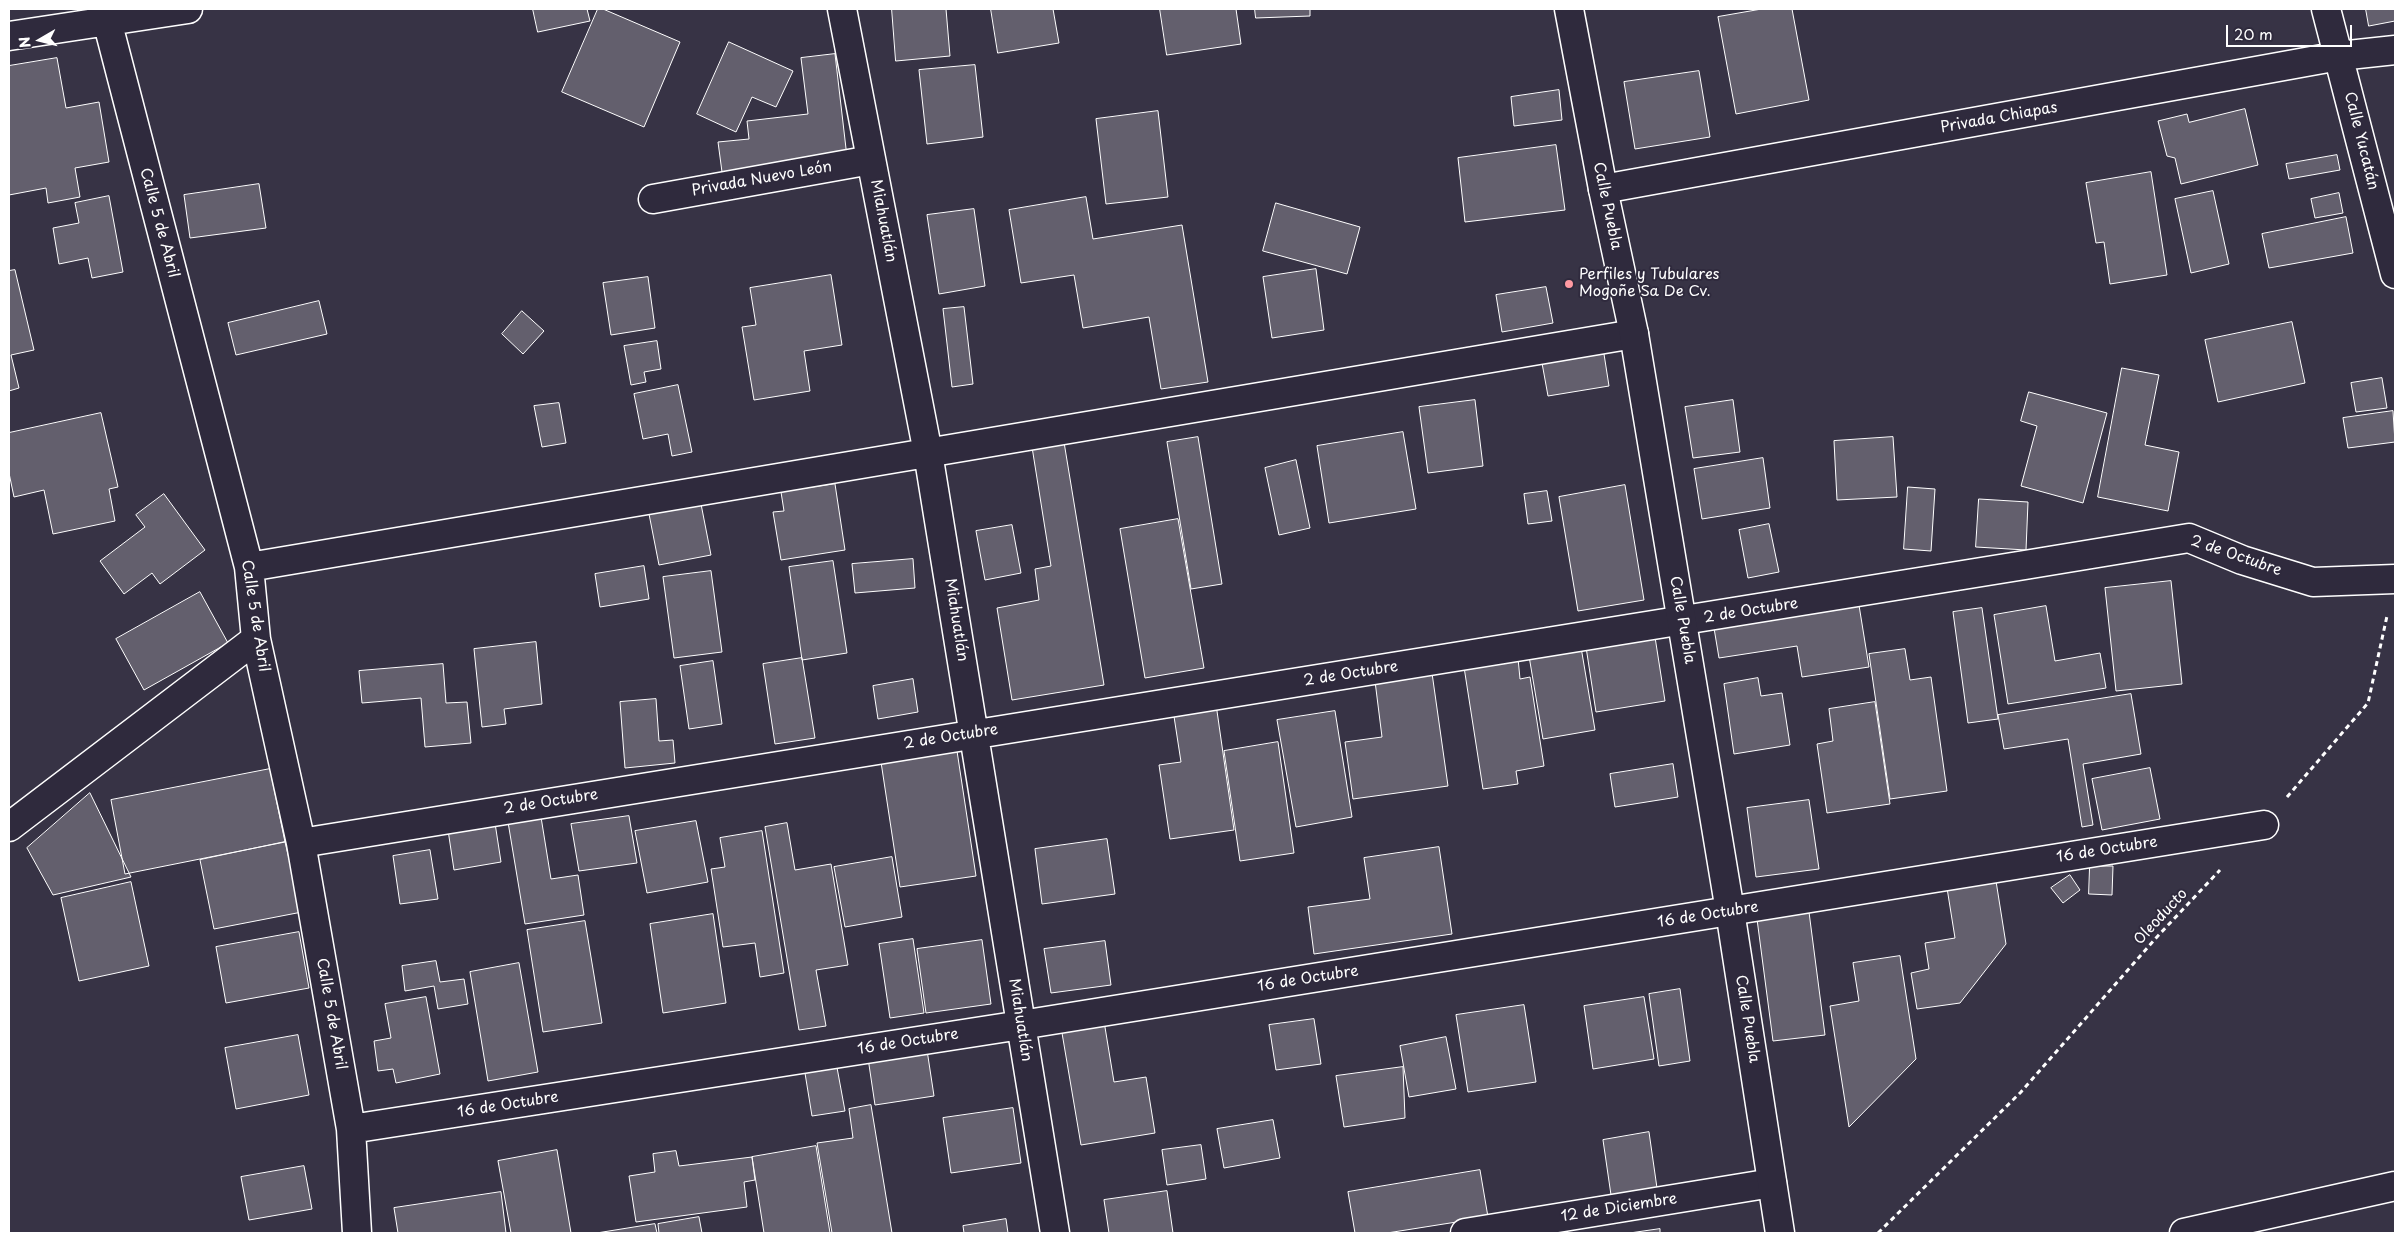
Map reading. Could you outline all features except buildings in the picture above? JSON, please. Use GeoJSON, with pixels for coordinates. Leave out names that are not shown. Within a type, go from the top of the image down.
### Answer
{"type":"FeatureCollection","features":[{"type":"Feature","properties":{"kind":"street"},"geometry":{"type":"LineString","coordinates":[[9,36],[105,15],[188,9]]}},
{"type":"Feature","properties":{"kind":"street","name":"Miahuatlán"},"geometry":{"type":"LineString","coordinates":[[842,9],[928,453],[1055,1233]]}},
{"type":"Feature","properties":{"kind":"street","name":"Calle Puebla"},"geometry":{"type":"LineString","coordinates":[[1569,9],[1603,189],[1634,334],[1730,911],[1780,1233]]}},
{"type":"Feature","properties":{"kind":"street","name":"Calle Yucatán"},"geometry":{"type":"LineString","coordinates":[[2326,9],[2395,274]]}},
{"type":"Feature","properties":{"kind":"street","name":"Calle 5 de Abril"},"geometry":{"type":"LineString","coordinates":[[105,15],[249,567],[256,639],[301,843],[351,1129],[357,1233]]}},
{"type":"Feature","properties":{"kind":"street","name":"Privada Chiapas"},"geometry":{"type":"LineString","coordinates":[[1603,189],[2339,56],[2395,50]]}},
{"type":"Feature","properties":{"kind":"street","name":"Privada Nuevo León"},"geometry":{"type":"LineString","coordinates":[[653,198],[871,160]]}},
{"type":"Feature","properties":{"kind":"street"},"geometry":{"type":"LineString","coordinates":[[249,567],[1634,334]]}},
{"type":"Feature","properties":{"kind":"street","name":"2 de Octubre"},"geometry":{"type":"LineString","coordinates":[[301,843],[974,733],[1682,622],[2189,538],[2242,560],[2313,582],[2395,579]]}},
{"type":"Feature","properties":{"kind":"street"},"geometry":{"type":"LineString","coordinates":[[9,827],[256,639]]}},
{"type":"Feature","properties":{"kind":"street","name":"16 de Octubre"},"geometry":{"type":"LineString","coordinates":[[351,1129],[1021,1025],[2264,825]]}},
{"type":"Feature","properties":{"kind":"street","name":"12 de Diciembre"},"geometry":{"type":"LineString","coordinates":[[1465,1233],[1772,1183]]}},
{"type":"Feature","properties":{"kind":"street"},"geometry":{"type":"LineString","coordinates":[[2184,1233],[2395,1186]]}},
{"type":"Feature","properties":{"kind":"path"},"geometry":{"type":"LineString","coordinates":[[2264,825],[2368,703],[2395,579]]}},
{"type":"Feature","properties":{"kind":"path","name":"Oleoducto"},"geometry":{"type":"LineString","coordinates":[[1878,1233],[2021,1092],[2155,939],[2223,868]]}},
{"type":"Feature","properties":{"kind":"place","name":"Perfiles y Tubulares Mogoñe Sa De Cv."},"geometry":{"type":"Point","coordinates":[1569,284]}}]}
